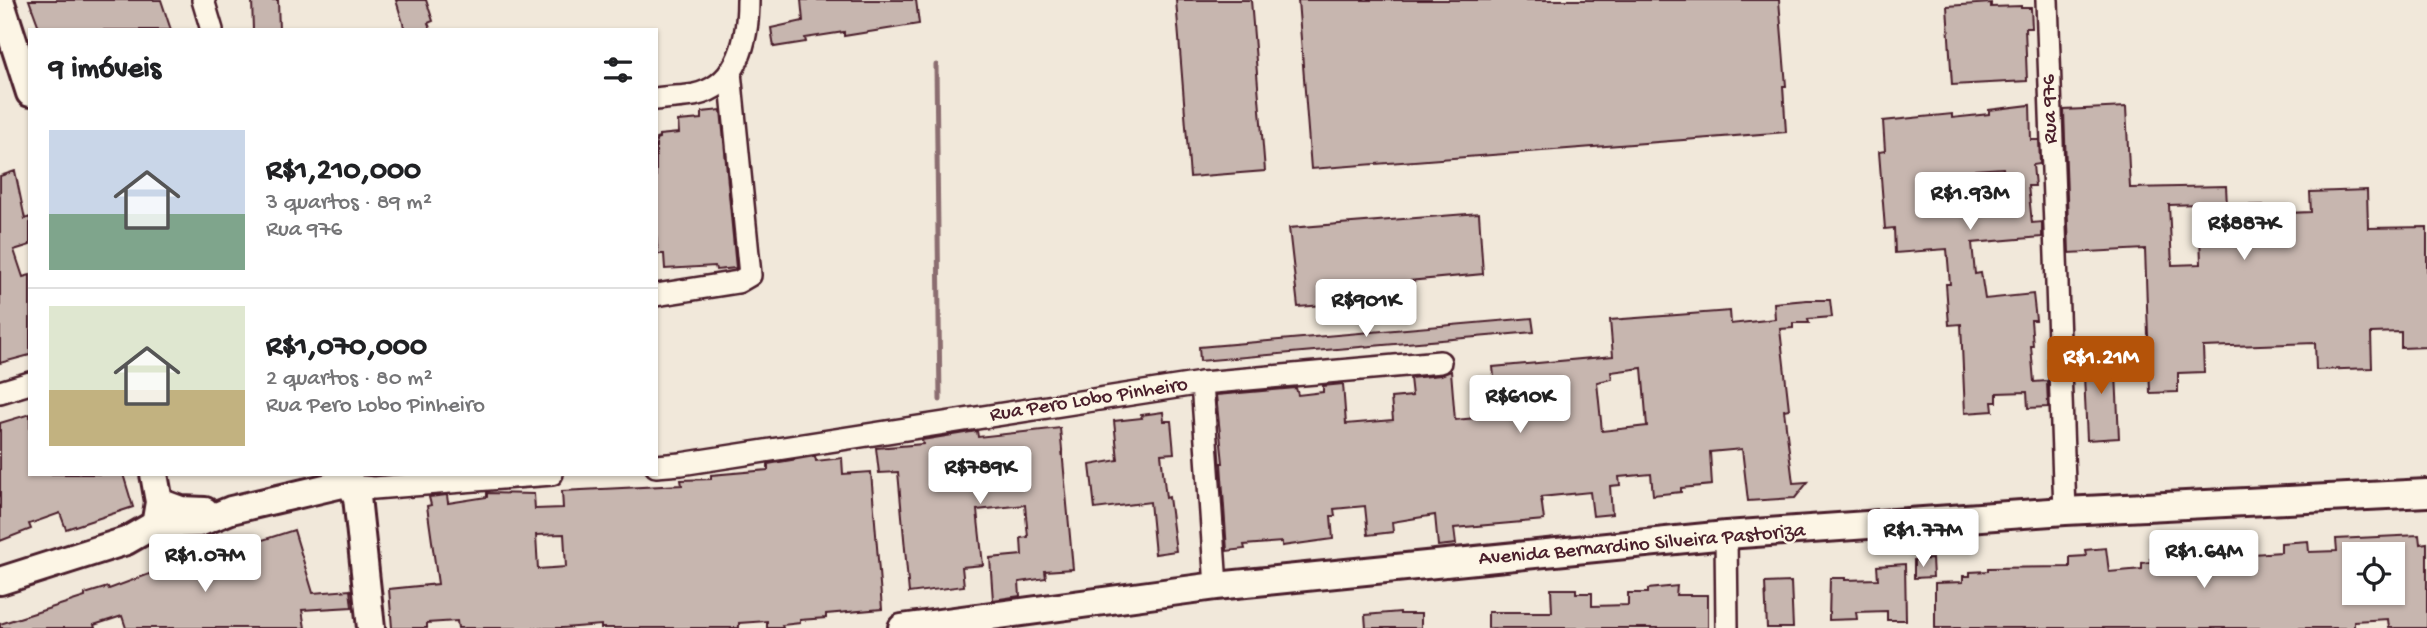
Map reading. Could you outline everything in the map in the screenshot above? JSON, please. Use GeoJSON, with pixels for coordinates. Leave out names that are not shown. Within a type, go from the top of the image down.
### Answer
{"type":"FeatureCollection","features":[{"type":"Feature","properties":{"kind":"main road"},"geometry":{"type":"LineString","coordinates":[[0,1],[28,87]]}},
{"type":"Feature","properties":{"kind":"main road"},"geometry":{"type":"LineString","coordinates":[[154,476],[157,514]]}},
{"type":"Feature","properties":{"kind":"main road"},"geometry":{"type":"LineString","coordinates":[[157,514],[199,523],[231,510],[351,480],[357,497],[372,628]]}},
{"type":"Feature","properties":{"kind":"main road","name":"Avenida Bernardino Silveira Pastoriza"},"geometry":{"type":"LineString","coordinates":[[902,628],[990,622],[1216,586],[1726,535],[2065,511],[2427,493]]}},
{"type":"Feature","properties":{"kind":"main road"},"geometry":{"type":"LineString","coordinates":[[0,581],[126,541],[157,514]]}},
{"type":"Feature","properties":{"kind":"street"},"geometry":{"type":"LineString","coordinates":[[203,0],[211,28]]}},
{"type":"Feature","properties":{"kind":"street"},"geometry":{"type":"LineString","coordinates":[[658,99],[696,94],[717,86],[730,72],[743,50],[748,25],[748,0]]}},
{"type":"Feature","properties":{"kind":"street","name":"Rua 976"},"geometry":{"type":"LineString","coordinates":[[2047,0],[2065,511]]}},
{"type":"Feature","properties":{"kind":"street"},"geometry":{"type":"LineString","coordinates":[[658,295],[738,282],[750,275],[730,72]]}},
{"type":"Feature","properties":{"kind":"street","name":"Rua Pero Lobo Pinheiro"},"geometry":{"type":"LineString","coordinates":[[658,466],[1202,383],[1440,362]]}},
{"type":"Feature","properties":{"kind":"street"},"geometry":{"type":"LineString","coordinates":[[1202,383],[1216,586]]}},
{"type":"Feature","properties":{"kind":"street"},"geometry":{"type":"LineString","coordinates":[[0,393],[28,384]]}},
{"type":"Feature","properties":{"kind":"street"},"geometry":{"type":"LineString","coordinates":[[351,480],[374,488],[527,476]]}},
{"type":"Feature","properties":{"kind":"street"},"geometry":{"type":"LineString","coordinates":[[1726,535],[1727,628]]}},
{"type":"Feature","properties":{"kind":"building"},"geometry":{"type":"Polygon","coordinates":[[[29,0],[161,0],[170,28],[39,28],[29,0]]]}},
{"type":"Feature","properties":{"kind":"building"},"geometry":{"type":"Polygon","coordinates":[[[252,0],[278,0],[279,28],[253,28],[252,0]]]}},
{"type":"Feature","properties":{"kind":"building"},"geometry":{"type":"Polygon","coordinates":[[[396,0],[426,0],[433,21],[428,23],[430,28],[404,28],[396,0]]]}},
{"type":"Feature","properties":{"kind":"building"},"geometry":{"type":"Polygon","coordinates":[[[801,0],[916,0],[919,24],[844,36],[844,32],[805,38],[806,42],[774,47],[771,28],[803,21],[801,0]]]}},
{"type":"Feature","properties":{"kind":"building"},"geometry":{"type":"Polygon","coordinates":[[[1176,0],[1251,0],[1265,171],[1190,177],[1176,0]]]}},
{"type":"Feature","properties":{"kind":"building"},"geometry":{"type":"Polygon","coordinates":[[[1298,0],[1779,0],[1786,86],[1783,86],[1786,132],[1311,169],[1298,0]]]}},
{"type":"Feature","properties":{"kind":"building"},"geometry":{"type":"Polygon","coordinates":[[[1991,3],[1991,7],[2031,8],[2032,28],[2025,28],[2027,81],[1952,85],[1947,6],[1991,3]]]}},
{"type":"Feature","properties":{"kind":"building"},"geometry":{"type":"Polygon","coordinates":[[[2030,105],[2031,140],[2039,140],[2040,164],[2033,165],[2035,186],[2028,186],[2032,223],[2042,222],[2042,237],[1972,243],[1975,274],[1981,273],[1985,299],[2033,294],[2036,320],[2031,320],[2034,382],[2047,381],[2048,407],[2028,408],[2027,392],[1997,393],[1997,402],[1992,402],[1993,411],[1965,413],[1961,324],[1949,325],[1947,249],[1895,253],[1894,228],[1885,229],[1879,152],[1885,151],[1883,121],[1952,114],[1952,118],[1989,114],[1989,110],[2030,105]],[[2003,168],[1975,170],[1977,199],[2006,196],[2003,168]]]}},
{"type":"Feature","properties":{"kind":"building"},"geometry":{"type":"Polygon","coordinates":[[[2126,107],[2130,188],[2226,186],[2227,206],[2263,205],[2263,214],[2311,212],[2310,192],[2367,190],[2368,228],[2427,227],[2427,347],[2401,348],[2401,332],[2371,333],[2372,368],[2316,370],[2315,343],[2203,347],[2204,372],[2178,373],[2178,392],[2150,393],[2145,249],[2069,253],[2064,110],[2126,107]],[[2199,204],[2169,205],[2172,265],[2201,264],[2199,204]]]}},
{"type":"Feature","properties":{"kind":"building"},"geometry":{"type":"Polygon","coordinates":[[[721,110],[736,268],[716,270],[715,266],[665,269],[664,254],[658,254],[658,138],[659,135],[679,133],[678,121],[702,119],[702,112],[721,110]]]}},
{"type":"Feature","properties":{"kind":"building"},"geometry":{"type":"Polygon","coordinates":[[[15,171],[25,219],[28,218],[28,246],[14,250],[23,277],[28,276],[28,356],[0,363],[0,176],[15,171]]]}},
{"type":"Feature","properties":{"kind":"building"},"geometry":{"type":"Polygon","coordinates":[[[1479,213],[1483,274],[1376,284],[1378,301],[1298,307],[1289,228],[1479,213]]]}},
{"type":"Feature","properties":{"kind":"building"},"geometry":{"type":"Polygon","coordinates":[[[1830,300],[1832,317],[1808,319],[1809,323],[1793,323],[1793,328],[1780,329],[1789,409],[1784,410],[1793,483],[1808,482],[1795,498],[1748,501],[1742,449],[1710,452],[1712,485],[1681,488],[1681,492],[1653,495],[1651,474],[1619,477],[1620,485],[1610,486],[1612,514],[1593,516],[1590,492],[1541,497],[1544,520],[1454,528],[1456,544],[1438,546],[1435,515],[1392,522],[1393,532],[1368,535],[1365,506],[1334,509],[1335,516],[1331,516],[1333,539],[1282,546],[1282,542],[1244,545],[1245,549],[1227,551],[1223,463],[1216,395],[1296,388],[1298,395],[1323,392],[1323,386],[1343,384],[1346,424],[1393,420],[1391,398],[1412,396],[1410,378],[1441,375],[1451,371],[1455,420],[1498,416],[1493,367],[1613,356],[1610,320],[1730,311],[1731,324],[1775,319],[1774,303],[1830,300]],[[1642,368],[1611,372],[1612,379],[1597,382],[1602,431],[1647,426],[1642,368]]]}},
{"type":"Feature","properties":{"kind":"building"},"geometry":{"type":"Polygon","coordinates":[[[1532,318],[1534,332],[1200,361],[1199,347],[1532,318]]]}},
{"type":"Feature","properties":{"kind":"building"},"geometry":{"type":"Polygon","coordinates":[[[2115,352],[2119,438],[2087,440],[2083,354],[2115,352]]]}},
{"type":"Feature","properties":{"kind":"building"},"geometry":{"type":"Polygon","coordinates":[[[1163,412],[1164,421],[1171,421],[1174,453],[1161,454],[1176,551],[1155,554],[1150,502],[1095,509],[1090,465],[1118,460],[1114,421],[1142,418],[1141,415],[1163,412]]]}},
{"type":"Feature","properties":{"kind":"building"},"geometry":{"type":"Polygon","coordinates":[[[28,415],[28,476],[124,476],[133,507],[66,529],[60,513],[29,524],[31,529],[0,541],[0,423],[28,415]]]}},
{"type":"Feature","properties":{"kind":"building"},"geometry":{"type":"Polygon","coordinates":[[[1060,428],[1073,569],[1045,571],[1046,578],[1019,582],[1020,596],[993,600],[990,558],[1022,555],[1021,538],[1028,537],[1025,505],[977,510],[983,565],[962,567],[964,586],[909,593],[898,472],[879,473],[876,448],[923,444],[922,440],[977,431],[978,437],[1060,428]],[[990,456],[945,459],[948,488],[992,484],[990,456]]]}},
{"type":"Feature","properties":{"kind":"building"},"geometry":{"type":"Polygon","coordinates":[[[815,456],[816,461],[842,458],[843,474],[871,472],[882,609],[826,614],[826,618],[800,620],[800,623],[782,625],[783,628],[767,628],[767,621],[739,623],[739,628],[601,628],[601,625],[563,628],[458,628],[457,621],[427,623],[427,628],[392,628],[389,589],[438,584],[427,506],[431,505],[429,497],[447,495],[448,503],[487,497],[487,493],[534,494],[535,509],[563,508],[562,491],[682,485],[681,480],[711,479],[711,475],[768,470],[768,464],[815,456]],[[564,534],[536,535],[538,569],[566,567],[564,534]]]}},
{"type":"Feature","properties":{"kind":"building"},"geometry":{"type":"Polygon","coordinates":[[[294,530],[313,593],[350,590],[352,607],[302,610],[305,628],[126,628],[122,616],[94,625],[95,628],[0,628],[0,624],[85,597],[85,594],[108,587],[109,589],[179,563],[202,556],[203,559],[294,530]]]}},
{"type":"Feature","properties":{"kind":"building"},"geometry":{"type":"Polygon","coordinates":[[[2419,535],[2420,544],[2427,543],[2427,628],[2389,628],[2388,619],[2354,621],[2354,628],[1935,628],[1935,583],[1963,582],[1963,576],[1970,576],[1970,572],[1988,571],[1988,568],[2070,567],[2070,557],[2086,556],[2085,550],[2106,548],[2109,572],[2142,569],[2142,563],[2151,562],[2150,559],[2225,554],[2224,541],[2252,538],[2253,554],[2281,552],[2281,543],[2308,541],[2309,552],[2337,551],[2336,539],[2419,535]]]}},
{"type":"Feature","properties":{"kind":"building"},"geometry":{"type":"Polygon","coordinates":[[[1932,559],[1933,577],[1914,578],[1914,560],[1932,559]]]}},
{"type":"Feature","properties":{"kind":"building"},"geometry":{"type":"Polygon","coordinates":[[[1905,564],[1906,620],[1887,620],[1887,611],[1856,612],[1857,619],[1829,620],[1830,578],[1878,579],[1877,566],[1905,564]]]}},
{"type":"Feature","properties":{"kind":"building"},"geometry":{"type":"Polygon","coordinates":[[[1791,582],[1793,628],[1767,628],[1765,583],[1791,582]]]}},
{"type":"Feature","properties":{"kind":"building"},"geometry":{"type":"Polygon","coordinates":[[[1677,586],[1676,595],[1708,595],[1708,628],[1488,628],[1488,612],[1552,612],[1551,589],[1576,589],[1576,593],[1592,593],[1592,606],[1628,605],[1628,593],[1648,593],[1648,589],[1677,586]]]}},
{"type":"Feature","properties":{"kind":"building"},"geometry":{"type":"Polygon","coordinates":[[[1400,612],[1421,614],[1421,628],[1366,628],[1365,615],[1400,612]]]}},
{"type":"Feature","properties":{"kind":"waterway"},"geometry":{"type":"LineString","coordinates":[[936,65],[940,400]]}}]}
